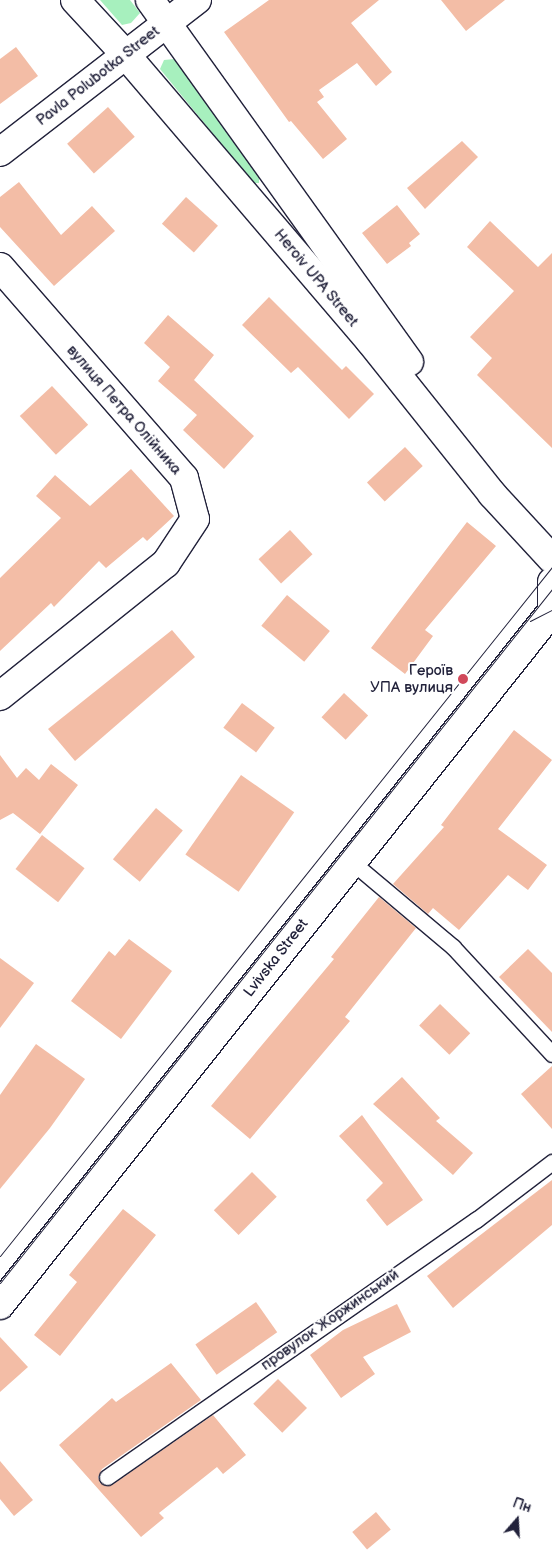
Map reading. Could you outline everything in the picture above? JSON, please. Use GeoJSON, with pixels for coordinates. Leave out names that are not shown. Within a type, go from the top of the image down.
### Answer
{"type":"FeatureCollection","features":[{"type":"Feature","properties":{"kind":"street","name":"Heroiv UPA Street"},"geometry":{"type":"LineString","coordinates":[[75,0],[125,54],[370,341],[492,494],[552,559]]}},
{"type":"Feature","properties":{"kind":"street","name":"Heroiv UPA Street"},"geometry":{"type":"LineString","coordinates":[[150,0],[398,347],[502,486],[552,541]]}},
{"type":"Feature","properties":{"kind":"street","name":"Pavla Polubotka Street"},"geometry":{"type":"LineString","coordinates":[[0,152],[197,0]]}},
{"type":"Feature","properties":{"kind":"street","name":"вулиця Петра Олійника"},"geometry":{"type":"LineString","coordinates":[[0,267],[184,478],[195,519],[166,563],[0,696]]}},
{"type":"Feature","properties":{"kind":"street"},"geometry":{"type":"LineString","coordinates":[[552,582],[552,607]]}},
{"type":"Feature","properties":{"kind":"street","name":"Lvivska Street"},"geometry":{"type":"LineString","coordinates":[[0,1305],[552,611]]}},
{"type":"Feature","properties":{"kind":"lane"},"geometry":{"type":"LineString","coordinates":[[352,862],[453,947],[552,1054]]}},
{"type":"Feature","properties":{"kind":"lane","name":"провулок Жоржинський"},"geometry":{"type":"LineString","coordinates":[[107,1477],[476,1220],[552,1162]]}},
{"type":"Feature","properties":{"kind":"green space"},"geometry":{"type":"Polygon","coordinates":[[[100,0],[130,0],[140,13],[131,23],[122,25],[100,0]]]}},
{"type":"Feature","properties":{"kind":"green space"},"geometry":{"type":"Polygon","coordinates":[[[174,59],[259,178],[259,183],[253,183],[160,69],[164,60],[174,59]]]}},
{"type":"Feature","properties":{"kind":"building"},"geometry":{"type":"Polygon","coordinates":[[[269,0],[379,0],[351,23],[392,72],[376,86],[357,63],[319,90],[324,97],[317,102],[347,139],[323,159],[291,121],[289,122],[224,32],[269,0]]]}},
{"type":"Feature","properties":{"kind":"building"},"geometry":{"type":"Polygon","coordinates":[[[441,0],[505,0],[466,31],[441,0]]]}},
{"type":"Feature","properties":{"kind":"building"},"geometry":{"type":"Polygon","coordinates":[[[16,47],[38,76],[0,104],[0,59],[16,47]]]}},
{"type":"Feature","properties":{"kind":"building"},"geometry":{"type":"Polygon","coordinates":[[[108,107],[135,137],[94,174],[67,144],[108,107]]]}},
{"type":"Feature","properties":{"kind":"building"},"geometry":{"type":"Polygon","coordinates":[[[462,141],[478,157],[425,209],[407,188],[462,141]]]}},
{"type":"Feature","properties":{"kind":"building"},"geometry":{"type":"Polygon","coordinates":[[[19,182],[61,235],[92,206],[115,231],[54,286],[0,227],[0,197],[19,182]]]}},
{"type":"Feature","properties":{"kind":"building"},"geometry":{"type":"Polygon","coordinates":[[[186,197],[218,226],[194,253],[162,224],[186,197]]]}},
{"type":"Feature","properties":{"kind":"building"},"geometry":{"type":"Polygon","coordinates":[[[397,205],[420,234],[409,243],[411,246],[387,264],[362,233],[397,205]]]}},
{"type":"Feature","properties":{"kind":"building"},"geometry":{"type":"Polygon","coordinates":[[[490,221],[538,267],[552,253],[552,448],[477,375],[492,358],[470,337],[514,291],[467,247],[490,221]]]}},
{"type":"Feature","properties":{"kind":"building"},"geometry":{"type":"Polygon","coordinates":[[[269,297],[342,370],[346,366],[374,394],[349,419],[298,367],[291,373],[242,325],[269,297]]]}},
{"type":"Feature","properties":{"kind":"building"},"geometry":{"type":"Polygon","coordinates":[[[168,315],[214,355],[194,380],[254,436],[224,469],[183,430],[197,415],[158,381],[170,367],[144,343],[168,315]]]}},
{"type":"Feature","properties":{"kind":"building"},"geometry":{"type":"Polygon","coordinates":[[[52,386],[88,425],[56,455],[20,416],[52,386]]]}},
{"type":"Feature","properties":{"kind":"building"},"geometry":{"type":"Polygon","coordinates":[[[405,447],[423,466],[385,501],[367,482],[405,447]]]}},
{"type":"Feature","properties":{"kind":"building"},"geometry":{"type":"Polygon","coordinates":[[[131,469],[174,516],[147,541],[143,537],[106,568],[99,561],[54,607],[51,603],[0,651],[0,578],[61,518],[36,496],[55,475],[90,506],[131,469]]]}},
{"type":"Feature","properties":{"kind":"building"},"geometry":{"type":"Polygon","coordinates":[[[467,522],[496,546],[425,630],[433,636],[405,674],[371,648],[467,522]]]}},
{"type":"Feature","properties":{"kind":"building"},"geometry":{"type":"Polygon","coordinates":[[[290,530],[313,554],[281,583],[259,559],[290,530]]]}},
{"type":"Feature","properties":{"kind":"building"},"geometry":{"type":"Polygon","coordinates":[[[287,595],[330,631],[304,662],[261,626],[287,595]]]}},
{"type":"Feature","properties":{"kind":"building"},"geometry":{"type":"Polygon","coordinates":[[[172,630],[195,657],[75,761],[48,729],[172,630]]]}},
{"type":"Feature","properties":{"kind":"building"},"geometry":{"type":"Polygon","coordinates":[[[344,693],[368,716],[346,740],[321,717],[344,693]]]}},
{"type":"Feature","properties":{"kind":"building"},"geometry":{"type":"Polygon","coordinates":[[[242,703],[275,728],[256,752],[223,728],[242,703]]]}},
{"type":"Feature","properties":{"kind":"building"},"geometry":{"type":"Polygon","coordinates":[[[514,730],[552,760],[498,829],[547,865],[528,890],[508,875],[459,930],[433,908],[428,914],[393,884],[444,827],[441,825],[514,730]]]}},
{"type":"Feature","properties":{"kind":"building"},"geometry":{"type":"Polygon","coordinates":[[[0,755],[17,778],[26,768],[39,780],[51,764],[78,785],[40,834],[13,813],[0,820],[0,755]]]}},
{"type":"Feature","properties":{"kind":"building"},"geometry":{"type":"Polygon","coordinates":[[[241,775],[294,812],[239,892],[185,854],[241,775]]]}},
{"type":"Feature","properties":{"kind":"building"},"geometry":{"type":"Polygon","coordinates":[[[156,808],[183,830],[140,882],[113,859],[156,808]]]}},
{"type":"Feature","properties":{"kind":"building"},"geometry":{"type":"Polygon","coordinates":[[[42,835],[85,868],[58,902],[16,869],[42,835]]]}},
{"type":"Feature","properties":{"kind":"building"},"geometry":{"type":"Polygon","coordinates":[[[379,897],[416,928],[345,1017],[350,1021],[250,1139],[211,1106],[334,959],[331,957],[379,897]]]}},
{"type":"Feature","properties":{"kind":"building"},"geometry":{"type":"Polygon","coordinates":[[[129,939],[172,971],[121,1039],[71,1001],[109,951],[115,956],[129,939]]]}},
{"type":"Feature","properties":{"kind":"building"},"geometry":{"type":"Polygon","coordinates":[[[528,949],[552,973],[552,1032],[499,977],[528,949]]]}},
{"type":"Feature","properties":{"kind":"building"},"geometry":{"type":"Polygon","coordinates":[[[0,958],[34,983],[0,1028],[0,958]]]}},
{"type":"Feature","properties":{"kind":"building"},"geometry":{"type":"Polygon","coordinates":[[[440,1004],[470,1033],[449,1055],[419,1026],[440,1004]]]}},
{"type":"Feature","properties":{"kind":"building"},"geometry":{"type":"Polygon","coordinates":[[[36,1044],[85,1079],[50,1128],[0,1189],[0,1095],[36,1044]]]}},
{"type":"Feature","properties":{"kind":"building"},"geometry":{"type":"Polygon","coordinates":[[[552,1066],[552,1129],[521,1094],[552,1066]]]}},
{"type":"Feature","properties":{"kind":"building"},"geometry":{"type":"Polygon","coordinates":[[[402,1077],[440,1118],[436,1121],[473,1153],[453,1175],[373,1104],[402,1077]]]}},
{"type":"Feature","properties":{"kind":"building"},"geometry":{"type":"Polygon","coordinates":[[[362,1115],[423,1200],[387,1226],[366,1200],[383,1183],[339,1136],[362,1115]]]}},
{"type":"Feature","properties":{"kind":"building"},"geometry":{"type":"Polygon","coordinates":[[[252,1172],[277,1197],[239,1235],[214,1210],[252,1172]]]}},
{"type":"Feature","properties":{"kind":"building"},"geometry":{"type":"Polygon","coordinates":[[[552,1180],[552,1225],[453,1308],[427,1276],[552,1180]]]}},
{"type":"Feature","properties":{"kind":"building"},"geometry":{"type":"Polygon","coordinates":[[[123,1209],[156,1235],[60,1356],[34,1335],[77,1282],[69,1275],[123,1209]]]}},
{"type":"Feature","properties":{"kind":"building"},"geometry":{"type":"Polygon","coordinates":[[[256,1302],[277,1332],[217,1375],[195,1344],[256,1302]]]}},
{"type":"Feature","properties":{"kind":"building"},"geometry":{"type":"Polygon","coordinates":[[[397,1304],[411,1332],[363,1357],[375,1374],[341,1398],[310,1355],[343,1330],[397,1304]]]}},
{"type":"Feature","properties":{"kind":"building"},"geometry":{"type":"Polygon","coordinates":[[[0,1337],[28,1367],[0,1392],[0,1337]]]}},
{"type":"Feature","properties":{"kind":"building"},"geometry":{"type":"Polygon","coordinates":[[[171,1363],[201,1400],[102,1469],[98,1477],[100,1483],[112,1485],[213,1415],[246,1455],[223,1474],[217,1467],[159,1513],[164,1518],[141,1537],[59,1445],[112,1398],[116,1402],[171,1363]]]}},
{"type":"Feature","properties":{"kind":"building"},"geometry":{"type":"Polygon","coordinates":[[[278,1379],[307,1408],[282,1433],[253,1404],[278,1379]]]}},
{"type":"Feature","properties":{"kind":"building"},"geometry":{"type":"Polygon","coordinates":[[[0,1461],[33,1500],[14,1516],[0,1499],[0,1461]]]}},
{"type":"Feature","properties":{"kind":"building"},"geometry":{"type":"Polygon","coordinates":[[[376,1512],[391,1530],[367,1550],[352,1532],[376,1512]]]}},
{"type":"Feature","properties":{"kind":"tram line"},"geometry":{"type":"LineString","coordinates":[[0,1256],[552,567]]}},
{"type":"Feature","properties":{"kind":"tram line"},"geometry":{"type":"LineString","coordinates":[[0,1283],[552,589]]}},
{"type":"Feature","properties":{"kind":"tram line"},"geometry":{"type":"LineString","coordinates":[[530,621],[552,610]]}},
{"type":"Feature","properties":{"kind":"place","name":"Героїв УПА вулиця"},"geometry":{"type":"Point","coordinates":[463,679]}}]}
